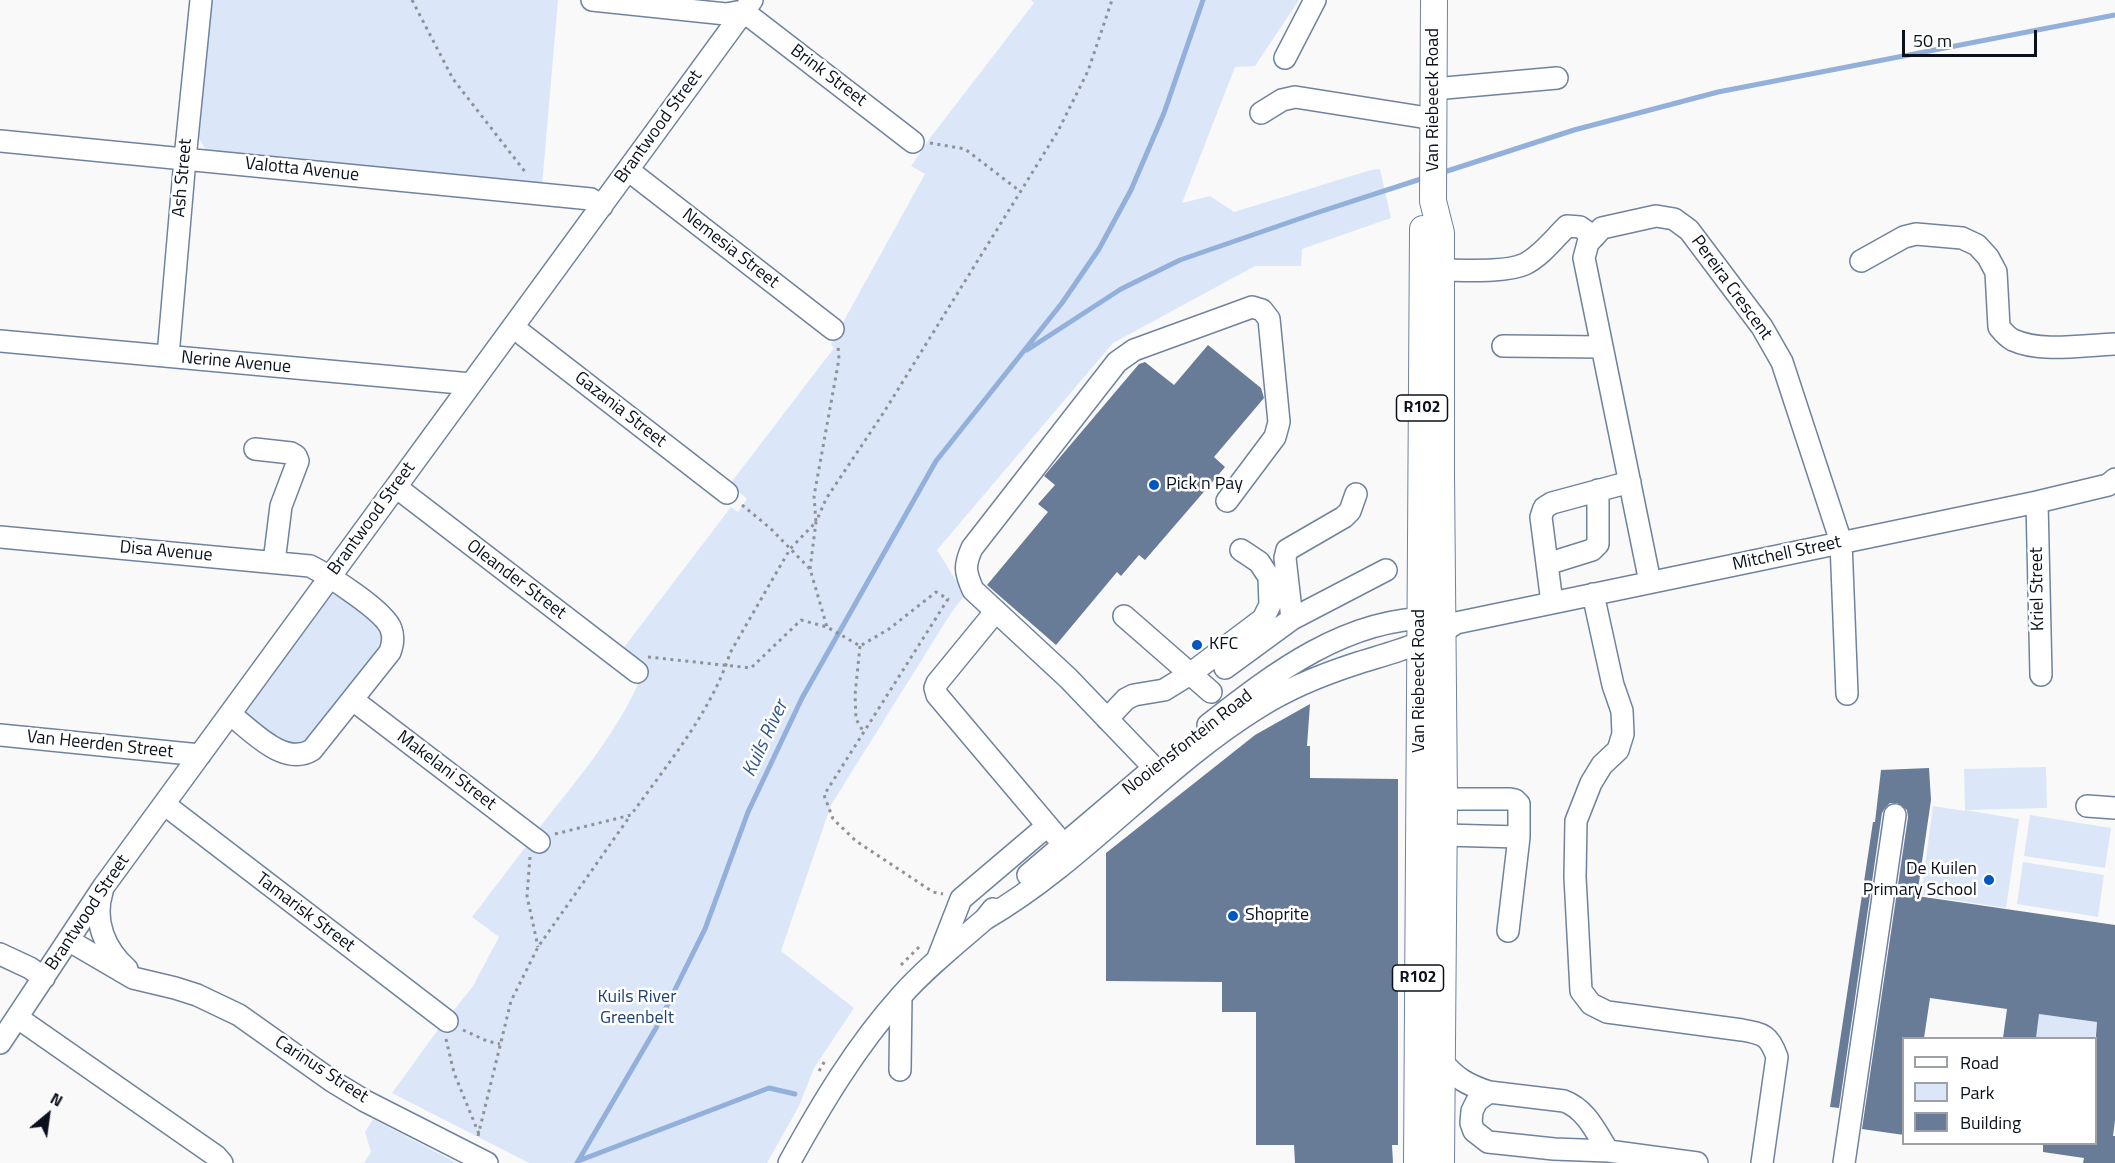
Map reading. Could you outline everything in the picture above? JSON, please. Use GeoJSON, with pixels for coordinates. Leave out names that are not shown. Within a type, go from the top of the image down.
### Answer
{"type":"FeatureCollection","features":[{"type":"Feature","properties":{"kind":"main road","name":"Van Riebeeck Road"},"geometry":{"type":"LineString","coordinates":[[1417,1163],[1441,474],[1441,232],[1433,201],[1434,0]]}},
{"type":"Feature","properties":{"kind":"main road","name":"Van Riebeeck Road"},"geometry":{"type":"LineString","coordinates":[[1433,201],[1423,230],[1444,799],[1441,1163]]}},
{"type":"Feature","properties":{"kind":"street","name":"Ash Street"},"geometry":{"type":"LineString","coordinates":[[168,357],[201,0]]}},
{"type":"Feature","properties":{"kind":"street"},"geometry":{"type":"LineString","coordinates":[[592,0],[726,14],[748,6]]}},
{"type":"Feature","properties":{"kind":"street"},"geometry":{"type":"LineString","coordinates":[[1285,58],[1315,0]]}},
{"type":"Feature","properties":{"kind":"street","name":"Brink Street"},"geometry":{"type":"LineString","coordinates":[[748,6],[914,142]]}},
{"type":"Feature","properties":{"kind":"street","name":"Brantwood Street"},"geometry":{"type":"LineString","coordinates":[[0,1043],[104,886],[748,6]]}},
{"type":"Feature","properties":{"kind":"street"},"geometry":{"type":"LineString","coordinates":[[1434,89],[1557,78]]}},
{"type":"Feature","properties":{"kind":"street"},"geometry":{"type":"LineString","coordinates":[[1260,113],[1282,100],[1295,97],[1434,119]]}},
{"type":"Feature","properties":{"kind":"street","name":"Valotta Avenue"},"geometry":{"type":"LineString","coordinates":[[0,141],[591,199],[602,206]]}},
{"type":"Feature","properties":{"kind":"street","name":"Nemesia Street"},"geometry":{"type":"LineString","coordinates":[[628,170],[833,329]]}},
{"type":"Feature","properties":{"kind":"street","name":"Pereira Crescent"},"geometry":{"type":"LineString","coordinates":[[1594,237],[1602,228],[1656,216],[1674,219],[1689,230],[1762,327],[1782,362],[1841,542],[1847,694]]}},
{"type":"Feature","properties":{"kind":"street"},"geometry":{"type":"LineString","coordinates":[[1441,270],[1513,268],[1526,264],[1567,226],[1580,227],[1594,237],[1588,243],[1584,258],[1650,582]]}},
{"type":"Feature","properties":{"kind":"street"},"geometry":{"type":"LineString","coordinates":[[1861,261],[1904,237],[1916,234],[1962,238],[1977,245],[1988,257],[1996,272],[1999,327],[2010,339],[2039,346],[2115,344]]}},
{"type":"Feature","properties":{"kind":"street"},"geometry":{"type":"LineString","coordinates":[[1159,773],[1068,678],[973,590],[965,563],[972,548],[1117,362],[1134,350],[1252,307],[1262,310],[1269,319],[1279,422],[1275,437],[1227,501]]}},
{"type":"Feature","properties":{"kind":"street","name":"Gazania Street"},"geometry":{"type":"LineString","coordinates":[[513,327],[727,493]]}},
{"type":"Feature","properties":{"kind":"street","name":"Nerine Avenue"},"geometry":{"type":"LineString","coordinates":[[0,341],[471,384]]}},
{"type":"Feature","properties":{"kind":"street"},"geometry":{"type":"LineString","coordinates":[[1503,346],[1602,347]]}},
{"type":"Feature","properties":{"kind":"street"},"geometry":{"type":"LineString","coordinates":[[255,449],[291,453],[298,461],[280,506],[273,562]]}},
{"type":"Feature","properties":{"kind":"street","name":"Mitchell Street"},"geometry":{"type":"LineString","coordinates":[[1437,627],[2037,502],[2108,484],[2115,479]]}},
{"type":"Feature","properties":{"kind":"street"},"geometry":{"type":"LineString","coordinates":[[1552,603],[1541,517],[1544,508],[1551,502],[1630,482]]}},
{"type":"Feature","properties":{"kind":"street","name":"Oleander Street"},"geometry":{"type":"LineString","coordinates":[[396,487],[631,667]]}},
{"type":"Feature","properties":{"kind":"street"},"geometry":{"type":"LineString","coordinates":[[1547,564],[1592,550],[1598,544],[1598,490]]}},
{"type":"Feature","properties":{"kind":"street"},"geometry":{"type":"LineString","coordinates":[[1293,619],[1285,558],[1287,550],[1344,517],[1350,511],[1356,494]]}},
{"type":"Feature","properties":{"kind":"street","name":"Kriel Street"},"geometry":{"type":"LineString","coordinates":[[2037,502],[2041,675]]}},
{"type":"Feature","properties":{"kind":"street","name":"Disa Avenue"},"geometry":{"type":"LineString","coordinates":[[0,537],[310,566],[330,577]]}},
{"type":"Feature","properties":{"kind":"street"},"geometry":{"type":"LineString","coordinates":[[1220,663],[1263,619],[1270,605],[1270,586],[1265,569],[1241,550]]}},
{"type":"Feature","properties":{"kind":"street"},"geometry":{"type":"LineString","coordinates":[[1107,719],[1126,699],[1134,695],[1164,690],[1191,674],[1220,663],[1293,619],[1386,570]]}},
{"type":"Feature","properties":{"kind":"street"},"geometry":{"type":"LineString","coordinates":[[230,714],[277,750],[284,754],[301,756],[316,746],[390,652],[393,637],[388,622],[330,577]]}},
{"type":"Feature","properties":{"kind":"street"},"geometry":{"type":"LineString","coordinates":[[1593,594],[1613,685],[1622,711],[1623,734],[1618,750],[1602,765],[1591,783],[1576,821],[1575,877],[1581,992],[1591,1004],[1607,1012],[1759,1033],[1772,1042],[1777,1057],[1762,1163]]}},
{"type":"Feature","properties":{"kind":"street"},"geometry":{"type":"LineString","coordinates":[[996,611],[937,683],[935,688],[937,695],[1063,844]]}},
{"type":"Feature","properties":{"kind":"street"},"geometry":{"type":"LineString","coordinates":[[1124,616],[1210,692]]}},
{"type":"Feature","properties":{"kind":"street","name":"Nooiensfontein Road"},"geometry":{"type":"LineString","coordinates":[[985,919],[1014,902],[1076,854],[1159,773],[1251,693],[1310,653],[1373,626],[1399,620],[1437,627]]}},
{"type":"Feature","properties":{"kind":"street","name":"Nooiensfontein Road"},"geometry":{"type":"LineString","coordinates":[[789,1163],[840,1076],[901,996],[1063,844],[1159,773],[1290,689],[1437,627]]}},
{"type":"Feature","properties":{"kind":"street"},"geometry":{"type":"LineString","coordinates":[[1220,663],[1251,693]]}},
{"type":"Feature","properties":{"kind":"street","name":"Makelani Street"},"geometry":{"type":"LineString","coordinates":[[353,700],[539,842]]}},
{"type":"Feature","properties":{"kind":"street","name":"Van Heerden Street"},"geometry":{"type":"LineString","coordinates":[[0,735],[200,755]]}},
{"type":"Feature","properties":{"kind":"street"},"geometry":{"type":"LineString","coordinates":[[1444,799],[1515,800],[1519,804],[1519,837],[1508,931]]}},
{"type":"Feature","properties":{"kind":"street","name":"Tamarisk Street"},"geometry":{"type":"LineString","coordinates":[[164,804],[447,1021]]}},
{"type":"Feature","properties":{"kind":"street"},"geometry":{"type":"LineString","coordinates":[[2087,806],[2115,808]]}},
{"type":"Feature","properties":{"kind":"street"},"geometry":{"type":"LineString","coordinates":[[1844,1163],[1895,815]]}},
{"type":"Feature","properties":{"kind":"street"},"geometry":{"type":"LineString","coordinates":[[937,961],[961,899],[1047,826]]}},
{"type":"Feature","properties":{"kind":"street"},"geometry":{"type":"LineString","coordinates":[[1444,835],[1519,837]]}},
{"type":"Feature","properties":{"kind":"street","name":"Carinus Street"},"geometry":{"type":"LineString","coordinates":[[104,886],[99,921],[106,943],[112,954],[130,972],[153,982]]}},
{"type":"Feature","properties":{"kind":"street","name":"Carinus Street"},"geometry":{"type":"LineString","coordinates":[[68,940],[133,978],[197,995],[238,1015],[332,1081],[365,1101],[487,1163]]}},
{"type":"Feature","properties":{"kind":"street"},"geometry":{"type":"LineString","coordinates":[[0,954],[30,968],[44,978]]}},
{"type":"Feature","properties":{"kind":"street"},"geometry":{"type":"LineString","coordinates":[[900,1070],[901,996]]}},
{"type":"Feature","properties":{"kind":"street"},"geometry":{"type":"LineString","coordinates":[[18,1018],[216,1156],[222,1163]]}},
{"type":"Feature","properties":{"kind":"street"},"geometry":{"type":"LineString","coordinates":[[1442,1061],[1456,1077],[1468,1085],[1489,1092],[1564,1101],[1575,1105],[1589,1121],[1608,1151]]}},
{"type":"Feature","properties":{"kind":"street"},"geometry":{"type":"LineString","coordinates":[[1489,1092],[1478,1101],[1472,1111],[1471,1123],[1474,1131],[1488,1142],[1554,1149],[1608,1151],[1697,1163]]}},
{"type":"Feature","properties":{"kind":"path"},"geometry":{"type":"LineString","coordinates":[[412,0],[453,79],[533,181],[535,193]]}},
{"type":"Feature","properties":{"kind":"path"},"geometry":{"type":"LineString","coordinates":[[467,1152],[479,1134],[511,1001],[538,947],[684,740],[709,700],[730,653],[757,603],[790,549],[816,522],[826,499],[884,411],[1058,131],[1088,71],[1112,0]]}},
{"type":"Feature","properties":{"kind":"path"},"geometry":{"type":"LineString","coordinates":[[914,142],[965,149],[1021,192]]}},
{"type":"Feature","properties":{"kind":"path"},"geometry":{"type":"LineString","coordinates":[[827,627],[810,569],[816,522],[814,496],[839,359],[833,329]]}},
{"type":"Feature","properties":{"kind":"path"},"geometry":{"type":"LineString","coordinates":[[727,493],[770,528],[810,569]]}},
{"type":"Feature","properties":{"kind":"path"},"geometry":{"type":"LineString","coordinates":[[860,646],[889,629],[936,592],[948,599],[824,795],[833,819],[856,841],[925,887],[961,899]]}},
{"type":"Feature","properties":{"kind":"path"},"geometry":{"type":"LineString","coordinates":[[631,667],[637,656],[751,668],[801,620],[827,627],[860,646]]}},
{"type":"Feature","properties":{"kind":"path"},"geometry":{"type":"LineString","coordinates":[[860,646],[855,695],[856,719],[864,733]]}},
{"type":"Feature","properties":{"kind":"path"},"geometry":{"type":"LineString","coordinates":[[538,947],[527,896],[530,854],[539,842],[548,836],[631,815]]}},
{"type":"Feature","properties":{"kind":"path"},"geometry":{"type":"LineString","coordinates":[[479,1134],[454,1073],[447,1046],[447,1021],[487,1041],[500,1044]]}},
{"type":"Feature","properties":{"kind":"green space"},"geometry":{"type":"Polygon","coordinates":[[[211,0],[558,0],[542,186],[209,152],[198,136],[211,0]]]}},
{"type":"Feature","properties":{"kind":"green space","name":"Kuils River Greenbelt"},"geometry":{"type":"Polygon","coordinates":[[[1031,0],[1299,0],[1255,66],[1235,67],[1182,203],[1210,196],[1234,212],[1380,169],[1391,218],[1302,249],[1301,266],[1255,266],[1113,343],[937,550],[965,595],[951,613],[831,805],[781,951],[854,1008],[814,1068],[799,1106],[767,1163],[529,1163],[392,1093],[440,1027],[446,1033],[457,1018],[451,1014],[473,986],[499,937],[472,917],[527,845],[535,852],[545,837],[537,831],[597,753],[635,690],[645,667],[622,650],[731,507],[738,512],[747,499],[730,484],[834,348],[831,344],[925,174],[911,166],[1034,3],[1031,0]]]}},
{"type":"Feature","properties":{"kind":"green space"},"geometry":{"type":"Polygon","coordinates":[[[335,592],[377,623],[384,634],[383,648],[304,745],[282,743],[246,715],[245,708],[330,593],[335,592]]]}},
{"type":"Feature","properties":{"kind":"green space"},"geometry":{"type":"Polygon","coordinates":[[[2046,767],[2047,808],[1965,810],[2019,819],[2006,908],[1921,895],[1933,806],[1965,811],[1964,769],[2046,767]]]}},
{"type":"Feature","properties":{"kind":"green space"},"geometry":{"type":"Polygon","coordinates":[[[2030,815],[2111,828],[2105,868],[2024,856],[2030,815]]]}},
{"type":"Feature","properties":{"kind":"green space"},"geometry":{"type":"Polygon","coordinates":[[[2023,862],[2104,875],[2098,917],[2017,904],[2023,862]]]}},
{"type":"Feature","properties":{"kind":"green space"},"geometry":{"type":"Polygon","coordinates":[[[2039,1014],[2097,1022],[2095,1037],[2036,1037],[2039,1014]]]}},
{"type":"Feature","properties":{"kind":"green space"},"geometry":{"type":"Polygon","coordinates":[[[373,1119],[457,1163],[364,1163],[371,1152],[365,1132],[373,1119]]]}},
{"type":"Feature","properties":{"kind":"building"},"geometry":{"type":"Polygon","coordinates":[[[1208,345],[1261,388],[1264,398],[1214,457],[1225,467],[1145,560],[1139,555],[1121,576],[1117,572],[1056,645],[987,585],[1048,512],[1038,504],[1055,485],[1044,476],[1139,364],[1145,362],[1174,385],[1208,345]]]}},
{"type":"Feature","properties":{"kind":"building"},"geometry":{"type":"Polygon","coordinates":[[[1310,704],[1307,746],[1310,746],[1310,778],[1398,779],[1398,1145],[1392,1145],[1393,1163],[1295,1163],[1294,1145],[1256,1145],[1256,1012],[1222,1012],[1222,982],[1106,981],[1106,853],[1255,735],[1310,704]]]}},
{"type":"Feature","properties":{"kind":"building"},"geometry":{"type":"Polygon","coordinates":[[[1929,768],[1931,800],[1917,896],[2115,925],[2115,1120],[2113,1136],[2115,1136],[2115,1163],[2083,1163],[2084,1158],[2043,1152],[2043,1145],[2097,1145],[2097,1022],[2039,1014],[2036,1037],[2003,1037],[2007,1009],[1930,998],[1924,1037],[1902,1037],[1902,1135],[1862,1129],[1908,817],[1907,810],[1897,803],[1890,803],[1882,813],[1839,1108],[1830,1107],[1873,822],[1875,822],[1881,770],[1929,768]]]}},
{"type":"Feature","properties":{"kind":"waterway","name":"Kuils River"},"geometry":{"type":"LineString","coordinates":[[577,1163],[656,1028],[705,929],[748,812],[802,698],[936,461],[1062,303],[1099,249],[1131,190],[1164,113],[1203,0]]}},
{"type":"Feature","properties":{"kind":"waterway"},"geometry":{"type":"LineString","coordinates":[[1441,173],[1574,130],[1718,92],[2115,15]]}},
{"type":"Feature","properties":{"kind":"waterway"},"geometry":{"type":"LineString","coordinates":[[1027,350],[1121,289],[1180,260],[1427,177]]}},
{"type":"Feature","properties":{"kind":"waterway"},"geometry":{"type":"LineString","coordinates":[[578,1161],[769,1088],[795,1094]]}},
{"type":"Feature","properties":{"kind":"place","name":"Pick n Pay"},"geometry":{"type":"Point","coordinates":[1154,485]}},
{"type":"Feature","properties":{"kind":"place","name":"KFC"},"geometry":{"type":"Point","coordinates":[1197,645]}},
{"type":"Feature","properties":{"kind":"place","name":"De Kuilen Primary School"},"geometry":{"type":"Point","coordinates":[1989,880]}},
{"type":"Feature","properties":{"kind":"place","name":"Shoprite"},"geometry":{"type":"Point","coordinates":[1233,916]}}]}
